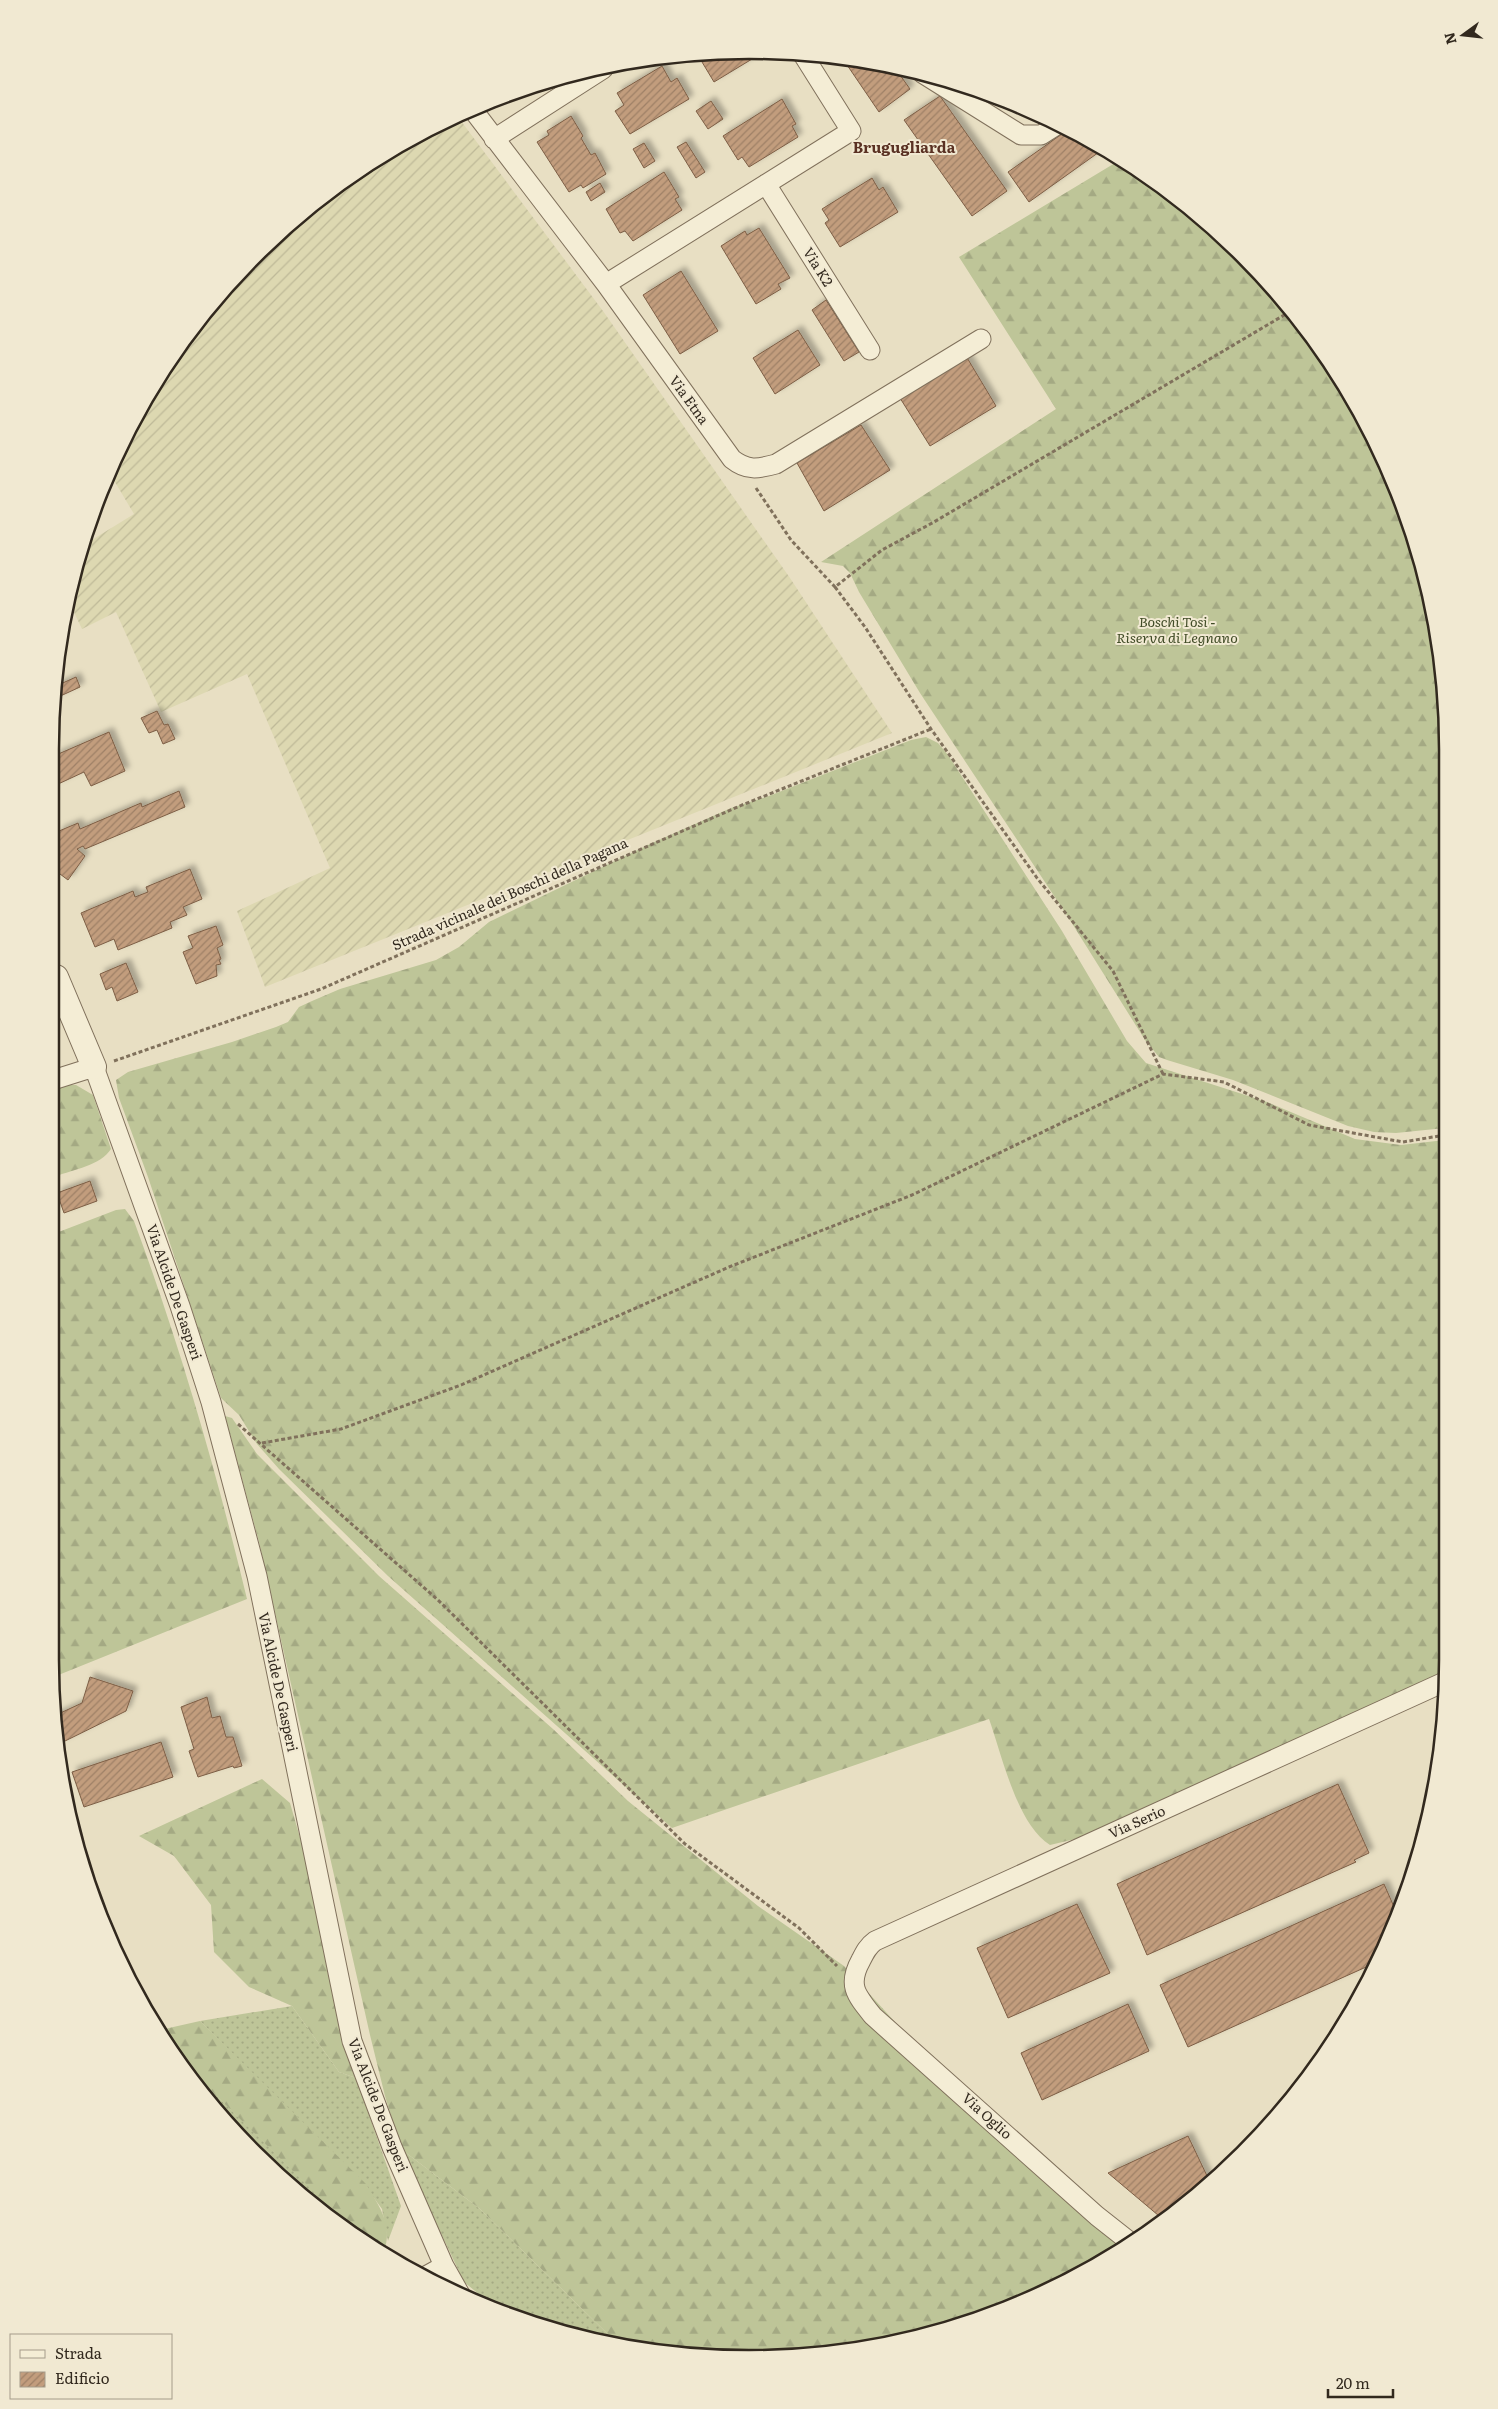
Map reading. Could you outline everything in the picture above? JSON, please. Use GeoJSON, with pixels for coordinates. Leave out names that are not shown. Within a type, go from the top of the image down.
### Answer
{"type":"FeatureCollection","features":[{"type":"Feature","properties":{"kind":"street"},"geometry":{"type":"LineString","coordinates":[[606,284],[851,131],[807,61]]}},
{"type":"Feature","properties":{"kind":"street"},"geometry":{"type":"LineString","coordinates":[[494,139],[590,78]]}},
{"type":"Feature","properties":{"kind":"street"},"geometry":{"type":"LineString","coordinates":[[946,87],[1020,135],[1041,135],[1051,129]]}},
{"type":"Feature","properties":{"kind":"street","name":"Via Etna"},"geometry":{"type":"LineString","coordinates":[[477,115],[606,284],[732,459],[741,466]]}},
{"type":"Feature","properties":{"kind":"street","name":"Via K2"},"geometry":{"type":"LineString","coordinates":[[766,184],[870,350]]}},
{"type":"Feature","properties":{"kind":"street"},"geometry":{"type":"LineString","coordinates":[[741,466],[757,469],[776,464],[981,338]]}},
{"type":"Feature","properties":{"kind":"street"},"geometry":{"type":"LineString","coordinates":[[59,983],[94,1067],[59,1078]]}},
{"type":"Feature","properties":{"kind":"street","name":"Via Alcide De Gasperi"},"geometry":{"type":"LineString","coordinates":[[94,1067],[180,1306],[211,1402],[256,1576],[352,2041],[392,2147],[444,2266],[454,2284]]}},
{"type":"Feature","properties":{"kind":"street","name":"Via Serio"},"geometry":{"type":"LineString","coordinates":[[853,1983],[855,1972],[864,1954],[874,1941],[1438,1685]]}},
{"type":"Feature","properties":{"kind":"street","name":"Via Oglio"},"geometry":{"type":"LineString","coordinates":[[853,1983],[855,1992],[863,2004],[889,2032],[1126,2238]]}},
{"type":"Feature","properties":{"kind":"street"},"geometry":{"type":"LineString","coordinates":[[432,2273],[444,2266]]}},
{"type":"Feature","properties":{"kind":"path"},"geometry":{"type":"LineString","coordinates":[[835,587],[882,550],[934,522],[1285,315]]}},
{"type":"Feature","properties":{"kind":"path"},"geometry":{"type":"LineString","coordinates":[[741,466],[791,540],[835,587],[881,650],[931,729],[1037,878],[1113,971],[1163,1074]]}},
{"type":"Feature","properties":{"kind":"path","name":"Strada vicinale dei Boschi della Pagana"},"geometry":{"type":"LineString","coordinates":[[94,1067],[321,989],[724,813],[931,729]]}},
{"type":"Feature","properties":{"kind":"path"},"geometry":{"type":"LineString","coordinates":[[853,1983],[799,1928],[685,1844],[438,1600],[262,1443],[340,1429],[461,1386],[729,1267],[912,1195],[1163,1074],[1224,1082],[1309,1124],[1403,1142],[1439,1135]]}},
{"type":"Feature","properties":{"kind":"shaded area"},"geometry":{"type":"Polygon","coordinates":[[[462,122],[603,311],[790,578],[892,733],[265,987],[237,911],[330,868],[247,674],[161,712],[116,612],[82,629],[73,610],[91,541],[134,514],[114,480],[151,404],[201,329],[230,294],[294,230],[329,201],[404,151],[462,122]]]}},
{"type":"Feature","properties":{"kind":"green space","name":"Boschi Tosi - Riserva di Legnano"},"geometry":{"type":"Polygon","coordinates":[[[1114,164],[1169,201],[1237,261],[1297,329],[1347,404],[1387,485],[1403,527],[1416,570],[1426,614],[1433,659],[1438,704],[1439,749],[1439,1129],[1396,1133],[1374,1132],[1348,1126],[1233,1080],[1159,1057],[1145,1040],[1068,917],[920,693],[859,592],[850,573],[843,566],[821,562],[1056,409],[959,257],[1114,164]]]}},
{"type":"Feature","properties":{"kind":"green space"},"geometry":{"type":"Polygon","coordinates":[[[926,737],[938,743],[948,755],[1062,931],[1127,1041],[1146,1063],[1267,1102],[1355,1139],[1401,1145],[1439,1141],[1439,1676],[1092,1835],[1050,1845],[1038,1835],[1028,1822],[1020,1806],[1005,1769],[989,1719],[672,1828],[388,1576],[279,1469],[257,1444],[239,1415],[221,1398],[148,1177],[119,1098],[116,1080],[128,1072],[232,1042],[276,1027],[288,1022],[299,1007],[340,989],[436,960],[459,947],[489,922],[648,845],[731,808],[769,796],[911,740],[926,737]]]}},
{"type":"Feature","properties":{"kind":"green space"},"geometry":{"type":"Polygon","coordinates":[[[76,1085],[93,1095],[111,1149],[94,1163],[59,1175],[59,1088],[76,1085]]]}},
{"type":"Feature","properties":{"kind":"green space"},"geometry":{"type":"Polygon","coordinates":[[[125,1209],[134,1221],[167,1314],[210,1455],[247,1599],[59,1675],[59,1232],[116,1210],[125,1209]]]}},
{"type":"Feature","properties":{"kind":"green space"},"geometry":{"type":"Polygon","coordinates":[[[225,1416],[232,1418],[257,1454],[379,1576],[553,1729],[628,1801],[758,1906],[844,1966],[936,2067],[1117,2244],[1054,2279],[1013,2298],[971,2314],[928,2327],[884,2337],[794,2349],[749,2350],[704,2349],[610,2336],[480,2209],[401,2149],[385,2096],[370,2035],[259,1542],[225,1416]]]}},
{"type":"Feature","properties":{"kind":"green space"},"geometry":{"type":"Polygon","coordinates":[[[262,1779],[290,1803],[303,1848],[356,2078],[339,2072],[292,2006],[249,1987],[214,1952],[211,1905],[174,1856],[139,1836],[262,1779]]]}},
{"type":"Feature","properties":{"kind":"green space"},"geometry":{"type":"Polygon","coordinates":[[[292,2006],[339,2072],[356,2078],[401,2206],[388,2241],[382,2209],[374,2198],[200,2021],[292,2006]]]}},
{"type":"Feature","properties":{"kind":"green space"},"geometry":{"type":"Polygon","coordinates":[[[200,2021],[366,2184],[384,2216],[387,2233],[385,2246],[334,2212],[204,2083],[166,2029],[200,2021]]]}},
{"type":"Feature","properties":{"kind":"green space"},"geometry":{"type":"Polygon","coordinates":[[[203,2082],[337,2214],[294,2179],[261,2148],[203,2082]]]}},
{"type":"Feature","properties":{"kind":"green space"},"geometry":{"type":"Polygon","coordinates":[[[401,2149],[480,2209],[610,2336],[570,2327],[527,2314],[482,2297],[464,2282],[401,2149]]]}},
{"type":"Feature","properties":{"kind":"building"},"geometry":{"type":"Polygon","coordinates":[[[752,59],[714,82],[701,60],[752,59]]]}},
{"type":"Feature","properties":{"kind":"building"},"geometry":{"type":"Polygon","coordinates":[[[662,66],[671,82],[677,78],[689,99],[630,134],[615,111],[624,105],[617,93],[662,66]]]}},
{"type":"Feature","properties":{"kind":"building"},"geometry":{"type":"Polygon","coordinates":[[[848,66],[901,76],[910,89],[879,112],[848,66]]]}},
{"type":"Feature","properties":{"kind":"building"},"geometry":{"type":"Polygon","coordinates":[[[940,96],[1007,191],[972,216],[904,120],[940,96]]]}},
{"type":"Feature","properties":{"kind":"building"},"geometry":{"type":"Polygon","coordinates":[[[782,99],[796,124],[792,126],[798,137],[749,167],[742,157],[738,160],[723,136],[782,99]]]}},
{"type":"Feature","properties":{"kind":"building"},"geometry":{"type":"Polygon","coordinates":[[[711,101],[723,119],[708,129],[696,111],[711,101]]]}},
{"type":"Feature","properties":{"kind":"building"},"geometry":{"type":"Polygon","coordinates":[[[571,116],[583,136],[581,138],[591,155],[595,153],[606,174],[583,188],[581,185],[569,192],[537,142],[549,135],[547,131],[571,116]]]}},
{"type":"Feature","properties":{"kind":"building"},"geometry":{"type":"Polygon","coordinates":[[[1062,134],[1097,153],[1029,202],[1008,172],[1062,134]]]}},
{"type":"Feature","properties":{"kind":"building"},"geometry":{"type":"Polygon","coordinates":[[[686,142],[705,172],[696,178],[677,147],[686,142]]]}},
{"type":"Feature","properties":{"kind":"building"},"geometry":{"type":"Polygon","coordinates":[[[644,143],[655,161],[644,168],[633,149],[644,143]]]}},
{"type":"Feature","properties":{"kind":"building"},"geometry":{"type":"Polygon","coordinates":[[[664,172],[679,197],[675,199],[682,210],[633,241],[625,231],[620,233],[606,209],[664,172]]]}},
{"type":"Feature","properties":{"kind":"building"},"geometry":{"type":"Polygon","coordinates":[[[872,178],[879,190],[883,187],[898,212],[840,247],[825,223],[829,220],[822,209],[872,178]]]}},
{"type":"Feature","properties":{"kind":"building"},"geometry":{"type":"Polygon","coordinates":[[[600,183],[605,192],[591,201],[586,192],[600,183]]]}},
{"type":"Feature","properties":{"kind":"building"},"geometry":{"type":"Polygon","coordinates":[[[759,228],[790,278],[778,284],[781,289],[756,304],[721,246],[745,231],[747,235],[759,228]]]}},
{"type":"Feature","properties":{"kind":"building"},"geometry":{"type":"Polygon","coordinates":[[[681,271],[718,331],[680,354],[643,295],[681,271]]]}},
{"type":"Feature","properties":{"kind":"building"},"geometry":{"type":"Polygon","coordinates":[[[826,300],[859,352],[844,361],[812,310],[826,300]]]}},
{"type":"Feature","properties":{"kind":"building"},"geometry":{"type":"Polygon","coordinates":[[[798,330],[820,365],[775,394],[753,358],[798,330]]]}},
{"type":"Feature","properties":{"kind":"building"},"geometry":{"type":"Polygon","coordinates":[[[966,356],[996,406],[930,446],[900,398],[966,356]]]}},
{"type":"Feature","properties":{"kind":"building"},"geometry":{"type":"Polygon","coordinates":[[[861,425],[890,470],[824,511],[797,463],[861,425]]]}},
{"type":"Feature","properties":{"kind":"building"},"geometry":{"type":"Polygon","coordinates":[[[76,677],[80,687],[61,696],[62,683],[76,677]]]}},
{"type":"Feature","properties":{"kind":"building"},"geometry":{"type":"Polygon","coordinates":[[[157,711],[164,725],[168,724],[175,739],[163,744],[157,730],[149,733],[141,718],[157,711]]]}},
{"type":"Feature","properties":{"kind":"building"},"geometry":{"type":"Polygon","coordinates":[[[109,732],[125,771],[91,786],[84,772],[59,784],[59,754],[109,732]]]}},
{"type":"Feature","properties":{"kind":"building"},"geometry":{"type":"Polygon","coordinates":[[[179,791],[185,807],[85,849],[83,846],[77,849],[85,856],[68,880],[59,873],[59,831],[78,823],[80,829],[141,803],[142,807],[179,791]]]}},
{"type":"Feature","properties":{"kind":"building"},"geometry":{"type":"Polygon","coordinates":[[[190,869],[202,899],[183,907],[187,915],[170,922],[172,928],[118,950],[114,939],[95,947],[81,913],[133,891],[135,897],[148,892],[146,887],[190,869]]]}},
{"type":"Feature","properties":{"kind":"building"},"geometry":{"type":"Polygon","coordinates":[[[216,926],[223,945],[217,948],[221,964],[216,965],[217,976],[196,984],[183,952],[193,948],[188,936],[216,926]]]}},
{"type":"Feature","properties":{"kind":"building"},"geometry":{"type":"Polygon","coordinates":[[[126,963],[138,992],[117,1001],[112,987],[106,990],[100,974],[126,963]]]}},
{"type":"Feature","properties":{"kind":"building"},"geometry":{"type":"Polygon","coordinates":[[[90,1181],[97,1201],[64,1213],[59,1199],[59,1192],[90,1181]]]}},
{"type":"Feature","properties":{"kind":"building"},"geometry":{"type":"Polygon","coordinates":[[[90,1677],[133,1691],[126,1711],[64,1741],[61,1713],[82,1703],[90,1677]]]}},
{"type":"Feature","properties":{"kind":"building"},"geometry":{"type":"Polygon","coordinates":[[[207,1697],[212,1718],[220,1716],[226,1737],[233,1737],[242,1766],[234,1768],[233,1766],[198,1777],[189,1751],[194,1749],[181,1707],[207,1697]]]}},
{"type":"Feature","properties":{"kind":"building"},"geometry":{"type":"Polygon","coordinates":[[[161,1742],[173,1777],[84,1807],[72,1772],[161,1742]]]}},
{"type":"Feature","properties":{"kind":"building"},"geometry":{"type":"Polygon","coordinates":[[[1338,1784],[1369,1853],[1354,1860],[1356,1862],[1147,1955],[1117,1884],[1338,1784]]]}},
{"type":"Feature","properties":{"kind":"building"},"geometry":{"type":"Polygon","coordinates":[[[1384,1884],[1394,1906],[1367,1966],[1188,2047],[1160,1985],[1384,1884]]]}},
{"type":"Feature","properties":{"kind":"building"},"geometry":{"type":"Polygon","coordinates":[[[1077,1904],[1110,1973],[1008,2018],[977,1948],[1077,1904]]]}},
{"type":"Feature","properties":{"kind":"building"},"geometry":{"type":"Polygon","coordinates":[[[1128,2004],[1149,2051],[1042,2100],[1021,2053],[1128,2004]]]}},
{"type":"Feature","properties":{"kind":"building"},"geometry":{"type":"Polygon","coordinates":[[[1188,2136],[1207,2176],[1158,2215],[1108,2173],[1188,2136]]]}},
{"type":"Feature","properties":{"kind":"district","name":"Brugugliarda"},"geometry":{"type":"Point","coordinates":[904,148]}}]}
